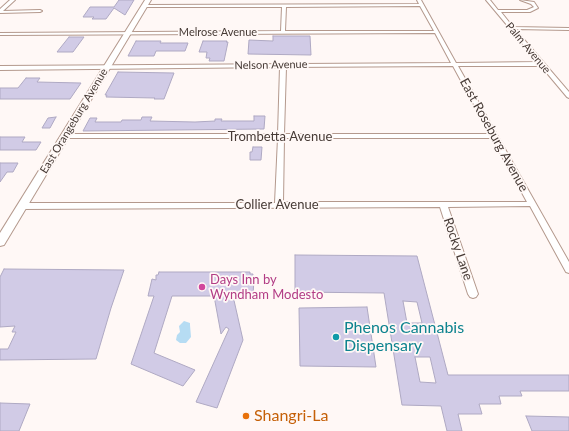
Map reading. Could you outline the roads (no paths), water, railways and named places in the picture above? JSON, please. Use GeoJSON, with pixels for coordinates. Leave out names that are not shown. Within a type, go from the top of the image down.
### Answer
{"type":"FeatureCollection","features":[{"type":"Feature","properties":{"kind":"street"},"geometry":{"type":"LineString","coordinates":[[0,11],[13,0]]}},
{"type":"Feature","properties":{"kind":"street","name":"Palm Avenue"},"geometry":{"type":"LineString","coordinates":[[488,0],[569,96]]}},
{"type":"Feature","properties":{"kind":"street"},"geometry":{"type":"LineString","coordinates":[[497,11],[530,10],[536,8],[533,3],[522,0]]}},
{"type":"Feature","properties":{"kind":"street"},"geometry":{"type":"LineString","coordinates":[[147,3],[284,5],[421,2]]}},
{"type":"Feature","properties":{"kind":"street","name":"East Roseburg Avenue"},"geometry":{"type":"LineString","coordinates":[[421,2],[569,270]]}},
{"type":"Feature","properties":{"kind":"street","name":"East Orangeburg Avenue"},"geometry":{"type":"LineString","coordinates":[[0,242],[147,3]]}},
{"type":"Feature","properties":{"kind":"street"},"geometry":{"type":"LineString","coordinates":[[284,5],[284,32]]}},
{"type":"Feature","properties":{"kind":"street"},"geometry":{"type":"LineString","coordinates":[[0,11],[40,11]]}},
{"type":"Feature","properties":{"kind":"street"},"geometry":{"type":"LineString","coordinates":[[512,28],[569,29]]}},
{"type":"Feature","properties":{"kind":"street","name":"Melrose Avenue"},"geometry":{"type":"LineString","coordinates":[[0,34],[437,32]]}},
{"type":"Feature","properties":{"kind":"street","name":"Nelson Avenue"},"geometry":{"type":"LineString","coordinates":[[0,68],[542,64]]}},
{"type":"Feature","properties":{"kind":"street"},"geometry":{"type":"LineString","coordinates":[[279,205],[283,65]]}},
{"type":"Feature","properties":{"kind":"street","name":"Trombetta Avenue"},"geometry":{"type":"LineString","coordinates":[[65,136],[494,136]]}},
{"type":"Feature","properties":{"kind":"street","name":"Rocky Lane"},"geometry":{"type":"LineString","coordinates":[[442,204],[473,294]]}},
{"type":"Feature","properties":{"kind":"street","name":"Collier Avenue"},"geometry":{"type":"LineString","coordinates":[[22,206],[532,204]]}},
{"type":"Feature","properties":{"kind":"water"},"geometry":{"type":"Polygon","coordinates":[[[184,321],[190,323],[191,337],[186,343],[180,343],[176,340],[177,335],[180,332],[179,326],[184,321]]]}},
{"type":"Feature","properties":{"kind":"place","name":"Days Inn by Wyndham Modesto"},"geometry":{"type":"Point","coordinates":[202,287]}},
{"type":"Feature","properties":{"kind":"place","name":"Phenos Cannabis Dispensary"},"geometry":{"type":"Point","coordinates":[336,337]}},
{"type":"Feature","properties":{"kind":"place","name":"Shangri-La"},"geometry":{"type":"Point","coordinates":[246,416]}}]}
